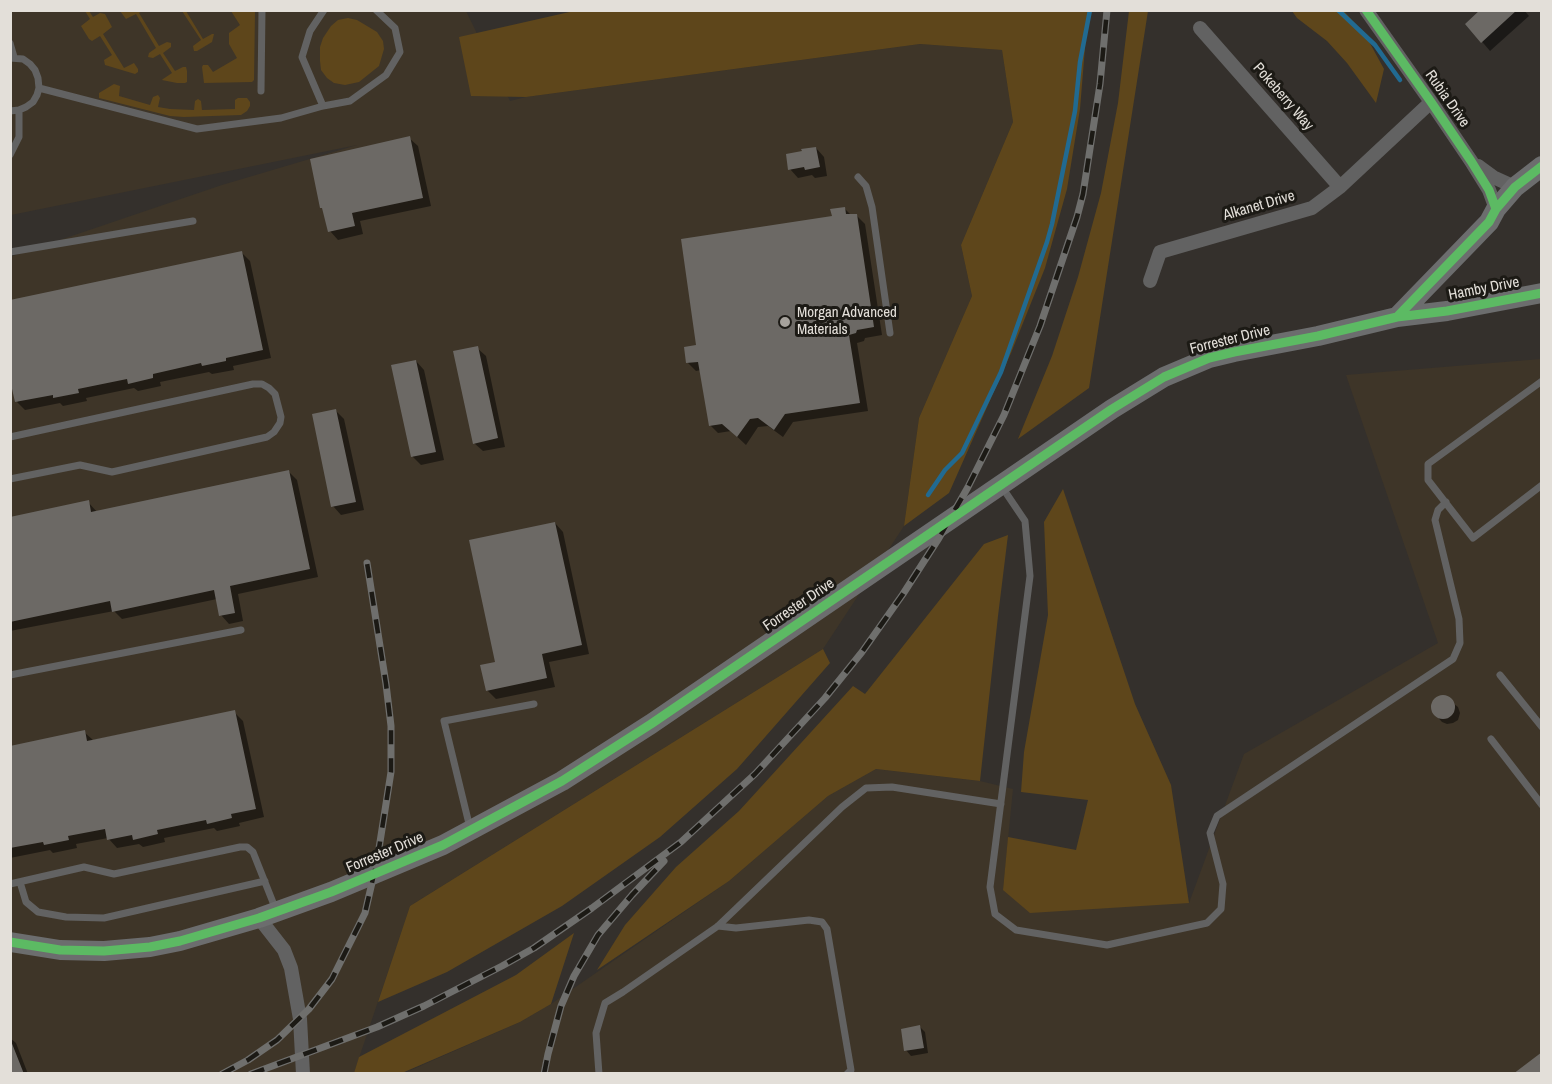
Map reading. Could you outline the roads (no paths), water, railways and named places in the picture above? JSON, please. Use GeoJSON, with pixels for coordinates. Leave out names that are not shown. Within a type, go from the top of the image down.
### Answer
{"type":"FeatureCollection","features":[{"type":"Feature","properties":{"kind":"street","name":"Rubia Drive"},"geometry":{"type":"LineString","coordinates":[[1366,10],[1489,190],[1492,216]]}},
{"type":"Feature","properties":{"kind":"street","name":"Pokeberry Way"},"geometry":{"type":"LineString","coordinates":[[1200,28],[1340,188]]}},
{"type":"Feature","properties":{"kind":"street","name":"Alkanet Drive"},"geometry":{"type":"LineString","coordinates":[[1150,281],[1160,252],[1312,208],[1340,188],[1431,102]]}},
{"type":"Feature","properties":{"kind":"street","name":"Rubia Drive"},"geometry":{"type":"LineString","coordinates":[[1471,161],[1493,177],[1515,187]]}},
{"type":"Feature","properties":{"kind":"street"},"geometry":{"type":"LineString","coordinates":[[1397,317],[1492,216],[1515,187],[1541,167]]}},
{"type":"Feature","properties":{"kind":"street"},"geometry":{"type":"LineString","coordinates":[[1492,216],[1503,215],[1530,184],[1541,167]]}},
{"type":"Feature","properties":{"kind":"street","name":"Hamby Drive"},"geometry":{"type":"LineString","coordinates":[[1397,317],[1447,311],[1542,293]]}},
{"type":"Feature","properties":{"kind":"street","name":"Forrester Drive"},"geometry":{"type":"LineString","coordinates":[[10,942],[60,950],[104,951],[150,947],[180,941],[268,915],[353,883],[443,845],[561,781],[651,724],[1144,388],[1176,371],[1209,358],[1397,317]]}},
{"type":"Feature","properties":{"kind":"street"},"geometry":{"type":"LineString","coordinates":[[268,915],[291,969],[300,1019],[303,1074]]}},
{"type":"Feature","properties":{"kind":"lane"},"geometry":{"type":"LineString","coordinates":[[261,90],[262,10]]}},
{"type":"Feature","properties":{"kind":"lane"},"geometry":{"type":"LineString","coordinates":[[323,106],[302,57],[310,31],[324,10]]}},
{"type":"Feature","properties":{"kind":"lane"},"geometry":{"type":"LineString","coordinates":[[39,88],[197,129],[281,118],[350,101],[386,75],[400,52],[394,28],[376,10]]}},
{"type":"Feature","properties":{"kind":"lane"},"geometry":{"type":"LineString","coordinates":[[10,43],[12,57],[23,59],[35,70],[39,88],[33,102],[15,111],[19,137],[10,155]]}},
{"type":"Feature","properties":{"kind":"lane"},"geometry":{"type":"LineString","coordinates":[[858,177],[866,186],[872,207],[890,333]]}},
{"type":"Feature","properties":{"kind":"lane"},"geometry":{"type":"LineString","coordinates":[[10,252],[193,221]]}},
{"type":"Feature","properties":{"kind":"lane"},"geometry":{"type":"LineString","coordinates":[[1542,381],[1428,464],[1428,480],[1473,538],[1542,485]]}},
{"type":"Feature","properties":{"kind":"lane"},"geometry":{"type":"LineString","coordinates":[[10,437],[253,384],[262,384],[275,394],[281,417],[274,432],[267,437],[112,472],[80,465],[10,478]]}},
{"type":"Feature","properties":{"kind":"lane"},"geometry":{"type":"LineString","coordinates":[[1001,485],[1025,521],[1030,576],[990,887],[995,914],[1016,930],[1107,945],[1207,923],[1221,909],[1223,884],[1210,833],[1217,816],[1453,659],[1460,643],[1459,619],[1435,520],[1438,510],[1446,502]]}},
{"type":"Feature","properties":{"kind":"lane"},"geometry":{"type":"LineString","coordinates":[[10,675],[241,630]]}},
{"type":"Feature","properties":{"kind":"lane"},"geometry":{"type":"LineString","coordinates":[[1500,675],[1542,727]]}},
{"type":"Feature","properties":{"kind":"lane"},"geometry":{"type":"LineString","coordinates":[[471,830],[444,721],[534,704]]}},
{"type":"Feature","properties":{"kind":"lane"},"geometry":{"type":"LineString","coordinates":[[1491,740],[1542,805]]}},
{"type":"Feature","properties":{"kind":"lane"},"geometry":{"type":"LineString","coordinates":[[599,1074],[596,1033],[605,1003],[718,926],[842,807],[866,788],[892,787],[1001,804]]}},
{"type":"Feature","properties":{"kind":"lane"},"geometry":{"type":"LineString","coordinates":[[10,884],[84,867],[114,874],[247,847],[253,852],[265,881],[268,915]]}},
{"type":"Feature","properties":{"kind":"lane"},"geometry":{"type":"LineString","coordinates":[[20,882],[26,902],[38,912],[66,917],[104,918],[265,881]]}},
{"type":"Feature","properties":{"kind":"lane"},"geometry":{"type":"LineString","coordinates":[[718,926],[736,928],[809,920],[822,922],[827,930],[851,1070],[847,1074]]}},
{"type":"Feature","properties":{"kind":"waterway"},"geometry":{"type":"LineString","coordinates":[[928,495],[945,470],[962,453],[1001,372],[1047,242],[1075,111],[1080,62],[1090,10]]}},
{"type":"Feature","properties":{"kind":"waterway"},"geometry":{"type":"LineString","coordinates":[[1338,10],[1375,45],[1400,80]]}},
{"type":"Feature","properties":{"kind":"railway"},"geometry":{"type":"LineString","coordinates":[[251,1074],[377,1027],[424,1006],[534,948],[681,842],[755,774],[825,698],[862,652],[939,538],[968,487],[1004,415],[1040,326],[1083,194],[1100,84],[1107,10]]}},
{"type":"Feature","properties":{"kind":"railway"},"geometry":{"type":"LineString","coordinates":[[222,1074],[277,1040],[309,1009],[332,979],[365,913],[377,861],[391,772],[391,726],[367,563]]}},
{"type":"Feature","properties":{"kind":"railway"},"geometry":{"type":"LineString","coordinates":[[544,1074],[561,1006],[574,976],[598,935],[664,861]]}},
{"type":"Feature","properties":{"kind":"place","name":"Morgan Advanced Materials"},"geometry":{"type":"Point","coordinates":[785,322]}}]}
